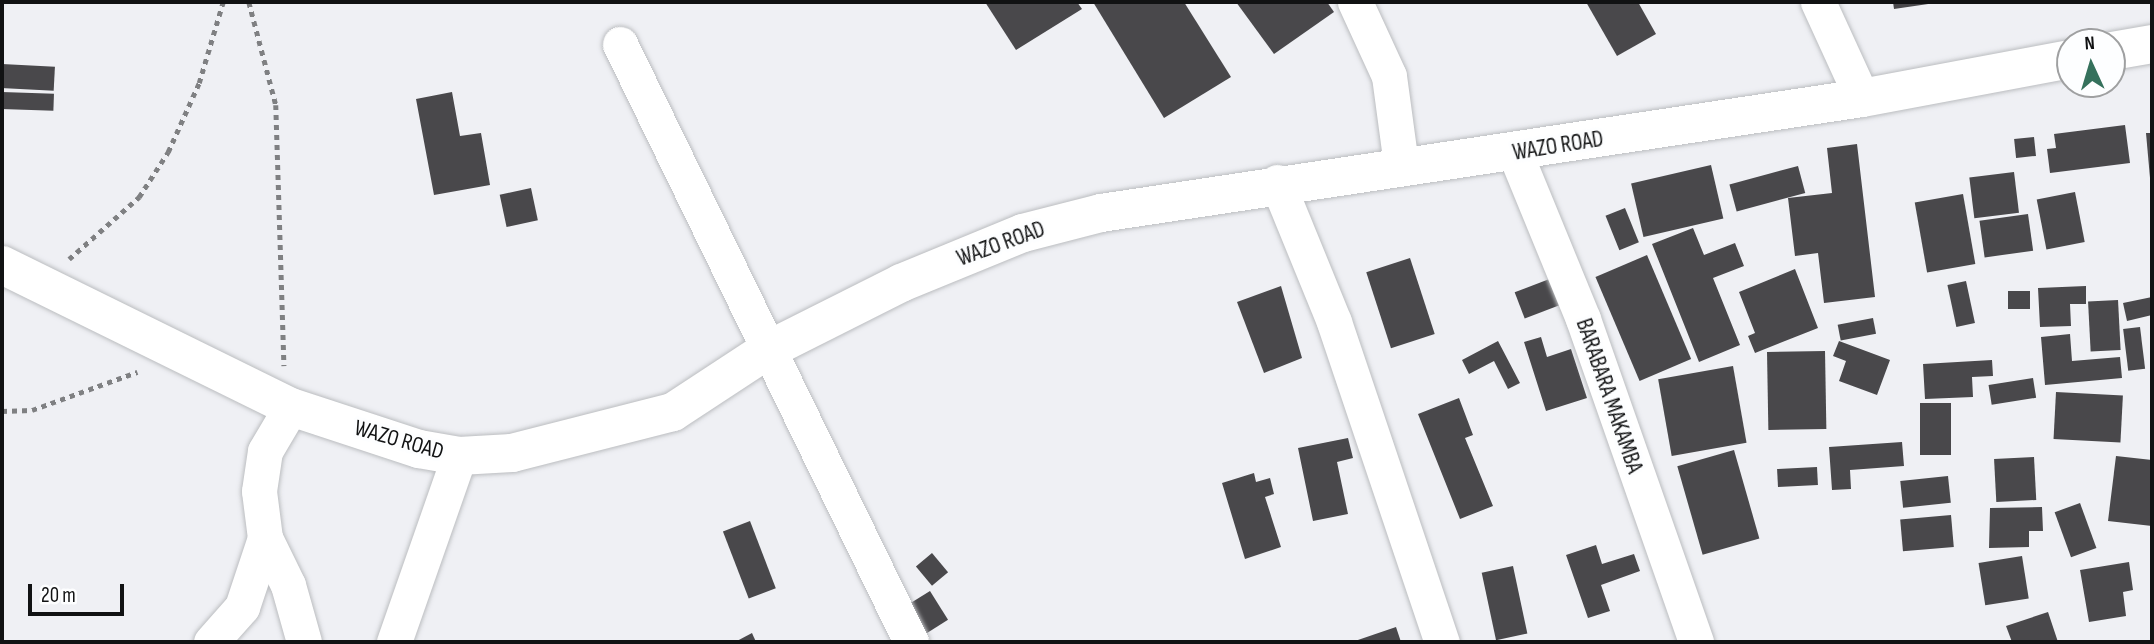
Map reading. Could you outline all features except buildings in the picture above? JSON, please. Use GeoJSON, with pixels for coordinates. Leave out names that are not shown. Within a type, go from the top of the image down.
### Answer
{"type":"FeatureCollection","features":[{"type":"Feature","properties":{"kind":"main road"},"geometry":{"type":"LineString","coordinates":[[2126,49],[2152,44]]}},
{"type":"Feature","properties":{"kind":"main road","name":"WAZO ROAD"},"geometry":{"type":"LineString","coordinates":[[2,265],[289,404],[459,456],[600,435],[673,412],[765,351],[901,283],[1023,233],[1277,182],[1515,153],[1862,98],[2056,62]]}},
{"type":"Feature","properties":{"kind":"street"},"geometry":{"type":"LineString","coordinates":[[1355,2],[1389,76],[1401,166]]}},
{"type":"Feature","properties":{"kind":"street"},"geometry":{"type":"LineString","coordinates":[[1818,2],[1862,98]]}},
{"type":"Feature","properties":{"kind":"street"},"geometry":{"type":"LineString","coordinates":[[620,44],[765,351],[911,642]]}},
{"type":"Feature","properties":{"kind":"street","name":"BARABARA MAKAMBA"},"geometry":{"type":"LineString","coordinates":[[1515,153],[1583,319],[1696,642]]}},
{"type":"Feature","properties":{"kind":"street"},"geometry":{"type":"LineString","coordinates":[[1277,182],[1334,322],[1442,642]]}},
{"type":"Feature","properties":{"kind":"street"},"geometry":{"type":"LineString","coordinates":[[289,404],[265,451],[259,491],[265,538],[288,585],[304,642]]}},
{"type":"Feature","properties":{"kind":"street"},"geometry":{"type":"LineString","coordinates":[[394,642],[459,456]]}},
{"type":"Feature","properties":{"kind":"street"},"geometry":{"type":"LineString","coordinates":[[211,642],[242,607],[265,538]]}},
{"type":"Feature","properties":{"kind":"path"},"geometry":{"type":"LineString","coordinates":[[38,284],[139,197],[199,83],[223,2]]}},
{"type":"Feature","properties":{"kind":"path"},"geometry":{"type":"LineString","coordinates":[[249,2],[276,105],[289,404]]}},
{"type":"Feature","properties":{"kind":"path"},"geometry":{"type":"LineString","coordinates":[[2,411],[32,410],[150,372]]}}]}
